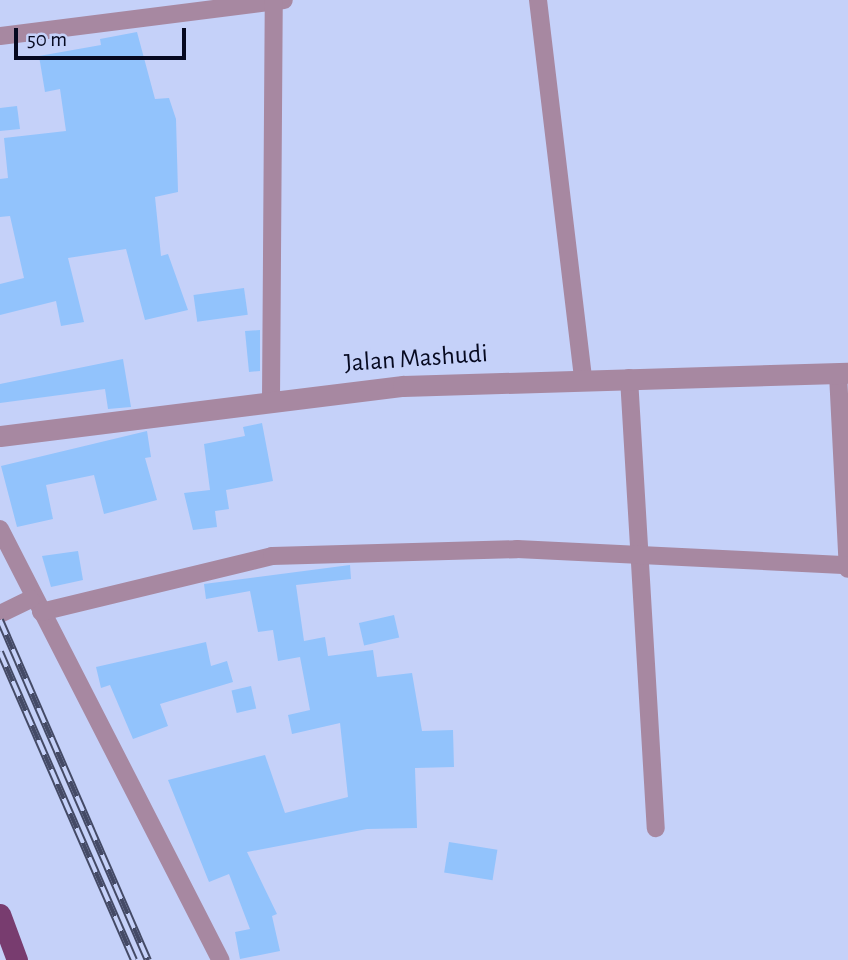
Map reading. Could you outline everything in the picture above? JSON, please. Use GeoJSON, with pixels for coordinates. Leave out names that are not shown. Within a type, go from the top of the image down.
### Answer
{"type":"FeatureCollection","features":[{"type":"Feature","properties":{"kind":"highway"},"geometry":{"type":"LineString","coordinates":[[0,914],[17,960]]}},
{"type":"Feature","properties":{"kind":"street"},"geometry":{"type":"LineString","coordinates":[[538,0],[583,378]]}},
{"type":"Feature","properties":{"kind":"street"},"geometry":{"type":"LineString","coordinates":[[0,36],[279,1],[271,399]]}},
{"type":"Feature","properties":{"kind":"street","name":"Jalan Mashudi"},"geometry":{"type":"LineString","coordinates":[[0,436],[271,399],[583,378],[843,374],[848,566]]}},
{"type":"Feature","properties":{"kind":"street"},"geometry":{"type":"LineString","coordinates":[[629,378],[656,828]]}},
{"type":"Feature","properties":{"kind":"street"},"geometry":{"type":"LineString","coordinates":[[0,529],[36,606],[81,678],[221,960]]}},
{"type":"Feature","properties":{"kind":"street"},"geometry":{"type":"LineString","coordinates":[[0,614],[272,556],[447,548],[638,554],[848,566]]}},
{"type":"Feature","properties":{"kind":"building"},"geometry":{"type":"Polygon","coordinates":[[[137,32],[155,99],[169,98],[176,119],[178,192],[155,197],[161,256],[168,254],[188,310],[145,320],[126,249],[68,258],[84,322],[61,326],[56,301],[0,315],[0,284],[24,278],[10,216],[0,217],[0,179],[8,178],[4,138],[66,131],[60,89],[45,92],[39,56],[101,45],[100,39],[137,32]]]}},
{"type":"Feature","properties":{"kind":"building"},"geometry":{"type":"Polygon","coordinates":[[[17,106],[20,129],[0,131],[0,108],[17,106]]]}},
{"type":"Feature","properties":{"kind":"building"},"geometry":{"type":"Polygon","coordinates":[[[244,288],[248,315],[197,322],[193,295],[244,288]]]}},
{"type":"Feature","properties":{"kind":"building"},"geometry":{"type":"Polygon","coordinates":[[[260,330],[260,371],[249,372],[245,331],[260,330]]]}},
{"type":"Feature","properties":{"kind":"building"},"geometry":{"type":"Polygon","coordinates":[[[123,359],[131,407],[108,409],[105,389],[0,403],[0,384],[123,359]]]}},
{"type":"Feature","properties":{"kind":"building"},"geometry":{"type":"Polygon","coordinates":[[[262,423],[273,481],[226,490],[229,509],[215,511],[217,527],[193,530],[184,493],[210,490],[204,444],[245,436],[243,427],[262,423]]]}},
{"type":"Feature","properties":{"kind":"building"},"geometry":{"type":"Polygon","coordinates":[[[147,431],[151,457],[145,458],[157,500],[104,514],[94,475],[46,485],[53,519],[17,527],[1,466],[147,431]]]}},
{"type":"Feature","properties":{"kind":"building"},"geometry":{"type":"Polygon","coordinates":[[[78,551],[83,580],[51,587],[42,556],[78,551]]]}},
{"type":"Feature","properties":{"kind":"building"},"geometry":{"type":"Polygon","coordinates":[[[350,565],[351,579],[296,585],[304,641],[325,637],[328,656],[373,650],[377,677],[412,673],[422,731],[453,730],[454,767],[415,768],[417,828],[367,829],[247,852],[277,914],[272,916],[280,951],[240,959],[235,932],[250,929],[229,874],[209,882],[168,780],[265,755],[285,813],[348,797],[340,723],[292,734],[288,715],[310,710],[300,657],[278,661],[273,630],[258,632],[250,591],[206,599],[204,584],[350,565]]]}},
{"type":"Feature","properties":{"kind":"building"},"geometry":{"type":"Polygon","coordinates":[[[394,615],[399,637],[364,646],[359,623],[394,615]]]}},
{"type":"Feature","properties":{"kind":"building"},"geometry":{"type":"Polygon","coordinates":[[[206,642],[211,666],[227,661],[233,682],[160,704],[168,726],[133,739],[110,685],[101,688],[96,667],[206,642]]]}},
{"type":"Feature","properties":{"kind":"building"},"geometry":{"type":"Polygon","coordinates":[[[251,686],[256,708],[237,713],[232,690],[251,686]]]}},
{"type":"Feature","properties":{"kind":"building"},"geometry":{"type":"Polygon","coordinates":[[[449,842],[497,850],[493,880],[444,873],[449,842]]]}},
{"type":"Feature","properties":{"kind":"railway"},"geometry":{"type":"LineString","coordinates":[[0,620],[148,960]]}},
{"type":"Feature","properties":{"kind":"railway"},"geometry":{"type":"LineString","coordinates":[[0,652],[134,960]]}}]}
